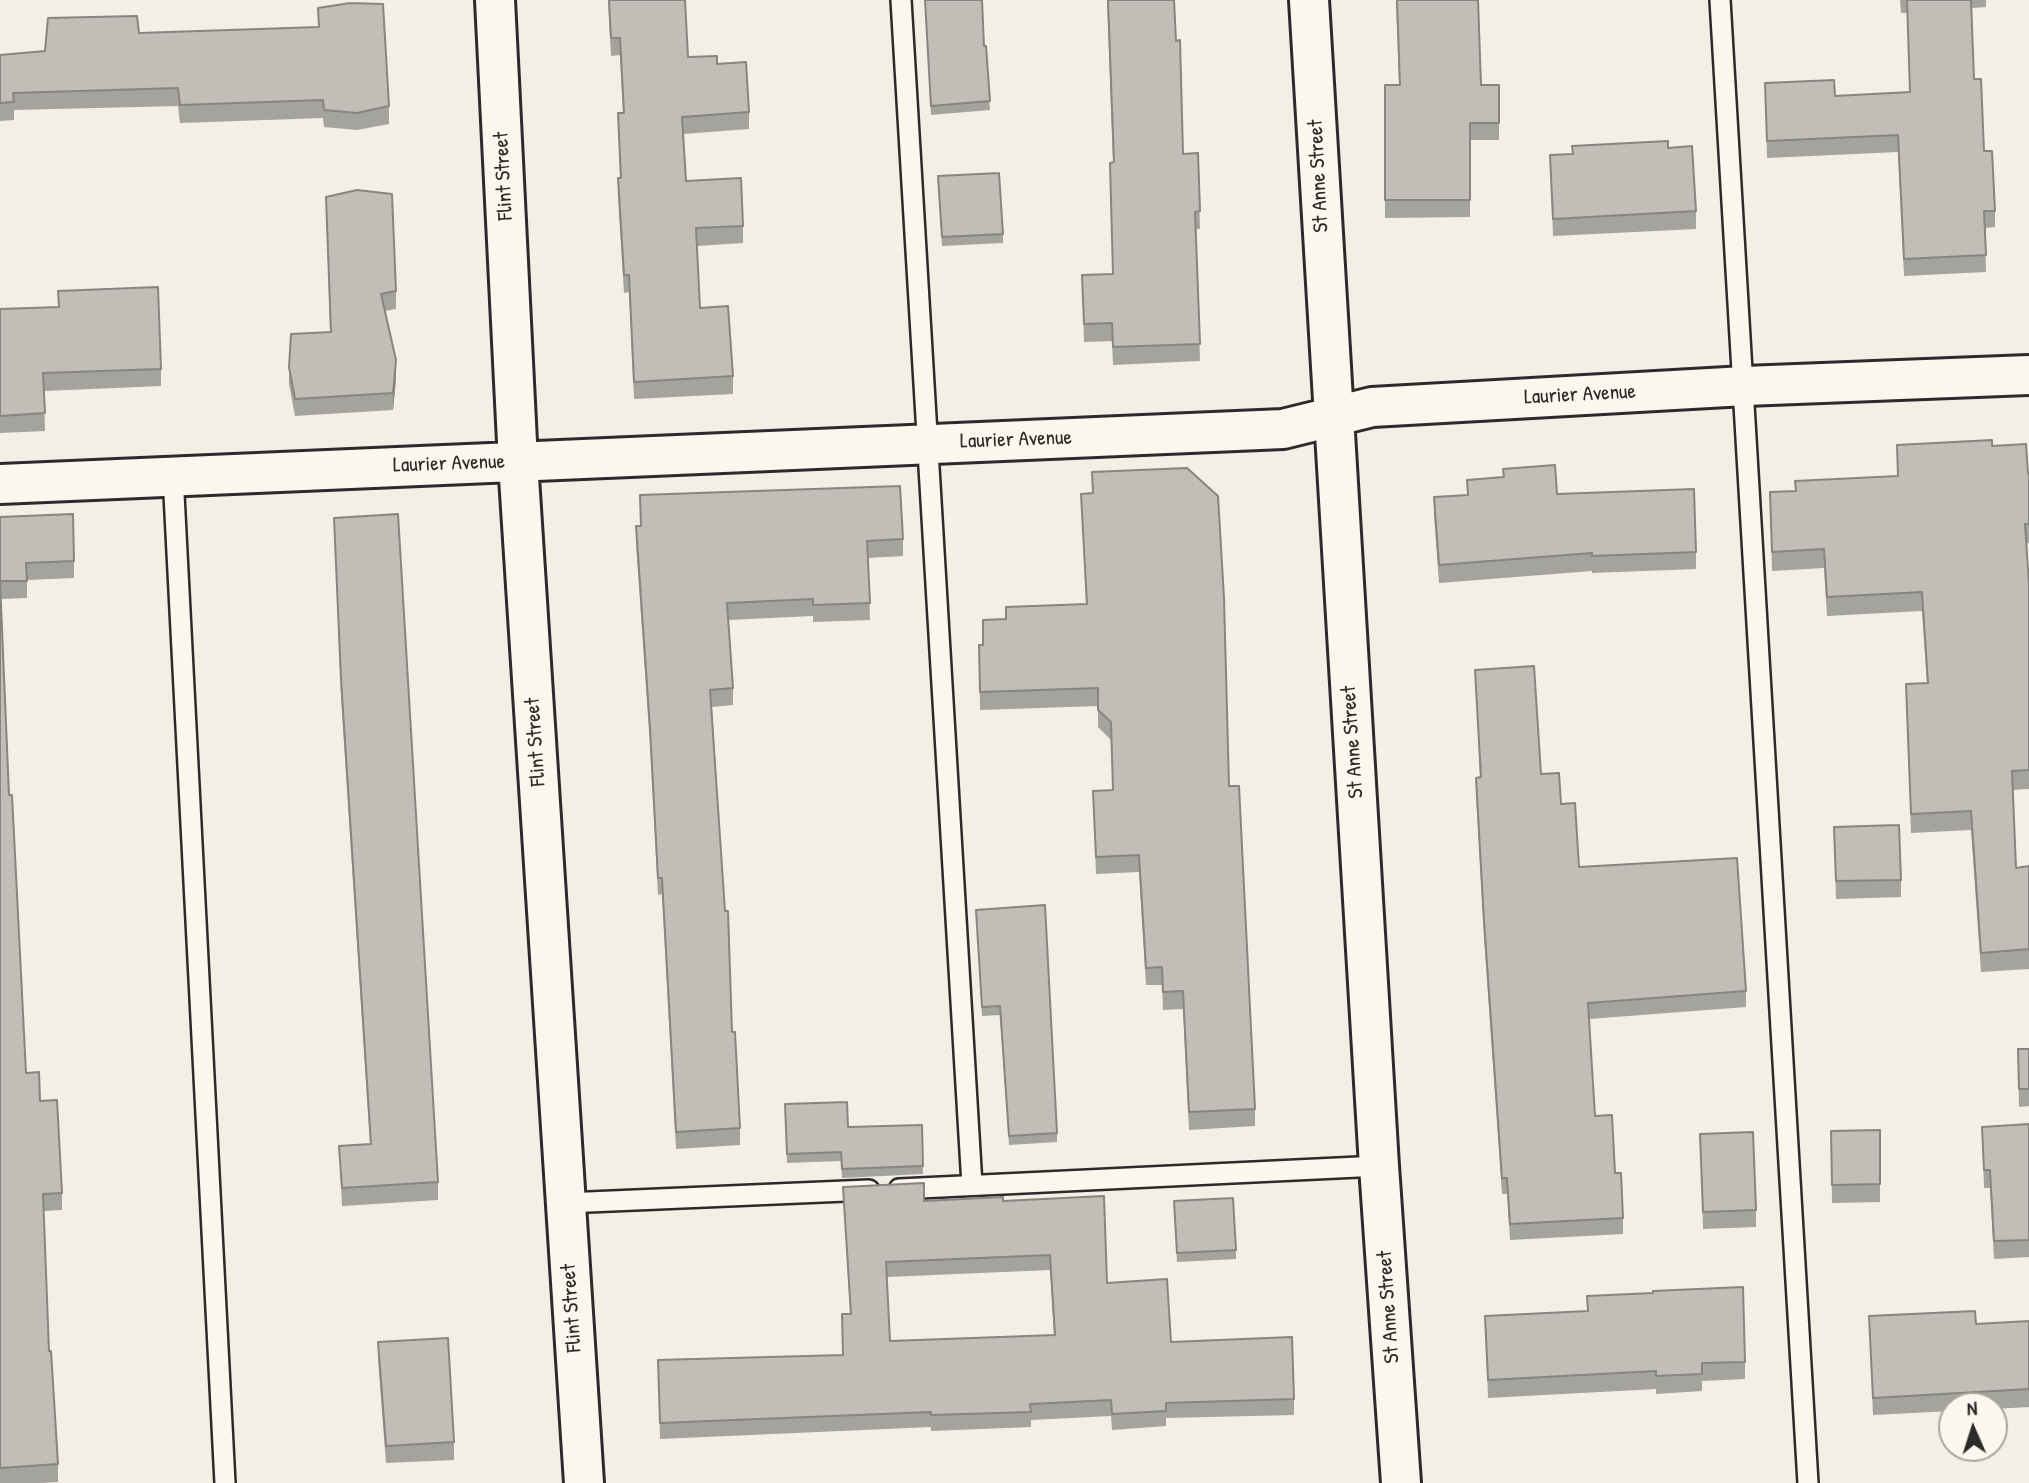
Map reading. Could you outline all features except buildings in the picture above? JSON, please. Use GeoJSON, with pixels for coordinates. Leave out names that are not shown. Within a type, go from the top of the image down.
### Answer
{"type":"FeatureCollection","features":[{"type":"Feature","properties":{"kind":"street","name":"Flint Street"},"geometry":{"type":"LineString","coordinates":[[495,0],[518,462],[584,1483]]}},
{"type":"Feature","properties":{"kind":"street","name":"St Anne Street"},"geometry":{"type":"LineString","coordinates":[[1309,0],[1379,1166],[1401,1483]]}},
{"type":"Feature","properties":{"kind":"street","name":"Laurier Avenue"},"geometry":{"type":"LineString","coordinates":[[0,484],[1283,429],[1372,407],[1745,386],[2029,375]]}},
{"type":"Feature","properties":{"kind":"lane"},"geometry":{"type":"LineString","coordinates":[[901,0],[972,1185]]}},
{"type":"Feature","properties":{"kind":"lane"},"geometry":{"type":"LineString","coordinates":[[1720,0],[1808,1483]]}},
{"type":"Feature","properties":{"kind":"lane"},"geometry":{"type":"LineString","coordinates":[[173,475],[225,1483]]}},
{"type":"Feature","properties":{"kind":"lane"},"geometry":{"type":"LineString","coordinates":[[565,1203],[1379,1166]]}}]}
